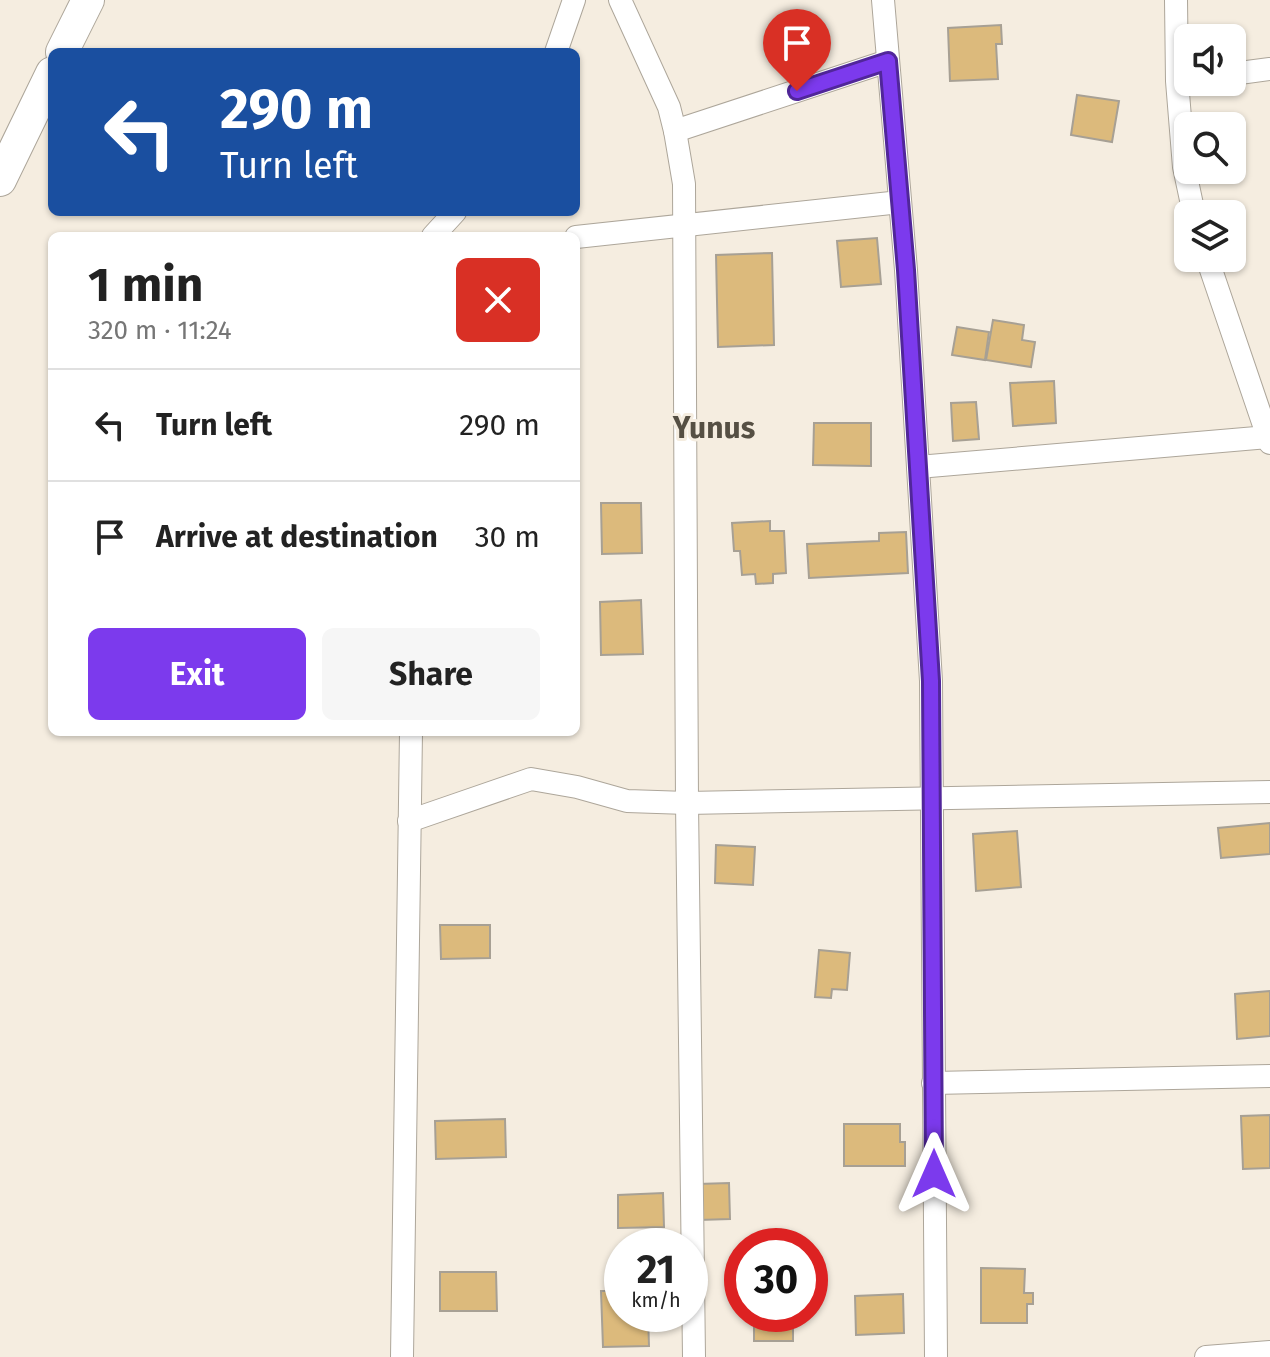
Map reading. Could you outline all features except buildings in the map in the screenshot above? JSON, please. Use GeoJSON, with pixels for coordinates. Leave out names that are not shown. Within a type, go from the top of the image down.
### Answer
{"type":"FeatureCollection","features":[{"type":"Feature","properties":{"kind":"street"},"geometry":{"type":"LineString","coordinates":[[64,48],[88,0]]}},
{"type":"Feature","properties":{"kind":"street"},"geometry":{"type":"LineString","coordinates":[[557,48],[574,0]]}},
{"type":"Feature","properties":{"kind":"street"},"geometry":{"type":"LineString","coordinates":[[620,0],[669,107],[684,184],[694,1357]]}},
{"type":"Feature","properties":{"kind":"street"},"geometry":{"type":"LineString","coordinates":[[883,0],[900,202],[931,681],[936,1357]]}},
{"type":"Feature","properties":{"kind":"street"},"geometry":{"type":"LineString","coordinates":[[1176,0],[1178,24]]}},
{"type":"Feature","properties":{"kind":"street"},"geometry":{"type":"LineString","coordinates":[[675,131],[888,61]]}},
{"type":"Feature","properties":{"kind":"street"},"geometry":{"type":"LineString","coordinates":[[1246,72],[1270,69]]}},
{"type":"Feature","properties":{"kind":"street"},"geometry":{"type":"LineString","coordinates":[[0,180],[48,81]]}},
{"type":"Feature","properties":{"kind":"street"},"geometry":{"type":"LineString","coordinates":[[1182,96],[1184,167],[1191,200]]}},
{"type":"Feature","properties":{"kind":"street"},"geometry":{"type":"LineString","coordinates":[[580,237],[900,202]]}},
{"type":"Feature","properties":{"kind":"street"},"geometry":{"type":"LineString","coordinates":[[437,232],[451,216]]}},
{"type":"Feature","properties":{"kind":"street"},"geometry":{"type":"LineString","coordinates":[[918,467],[1269,440],[1212,272]]}},
{"type":"Feature","properties":{"kind":"street"},"geometry":{"type":"LineString","coordinates":[[402,1357],[411,736]]}},
{"type":"Feature","properties":{"kind":"street"},"geometry":{"type":"LineString","coordinates":[[409,821],[531,779],[577,787],[627,801],[687,803],[1270,792]]}},
{"type":"Feature","properties":{"kind":"street"},"geometry":{"type":"LineString","coordinates":[[933,1083],[1270,1076]]}},
{"type":"Feature","properties":{"kind":"street"},"geometry":{"type":"LineString","coordinates":[[1206,1357],[1270,1352]]}},
{"type":"Feature","properties":{"kind":"district","name":"Yunus"},"geometry":{"type":"Point","coordinates":[714,428]}},
{"type":"Feature","properties":{"kind":"route"},"geometry":{"type":"LineString","coordinates":[[797,91],[888,61],[906,270],[931,681],[934,1174]]}}]}
